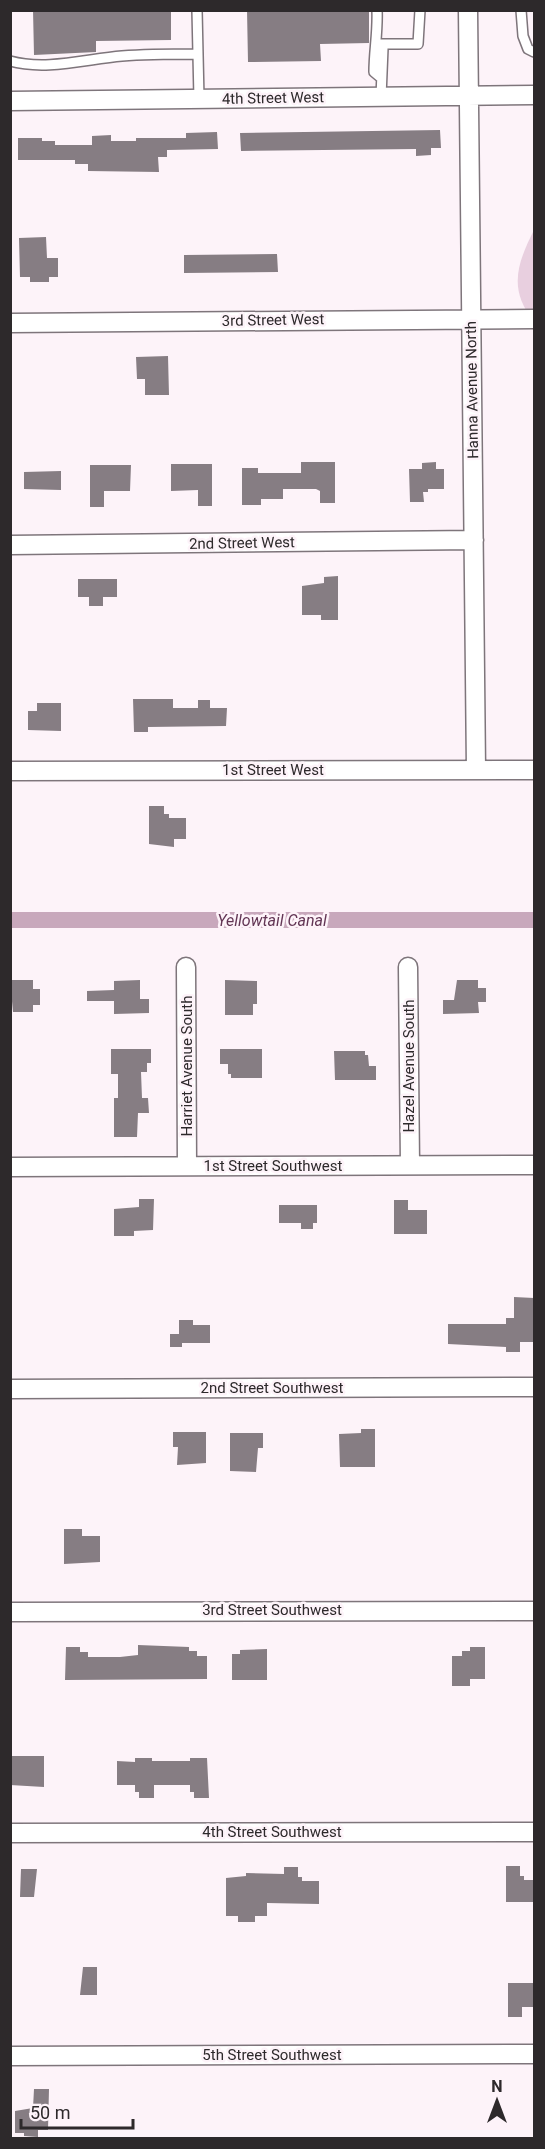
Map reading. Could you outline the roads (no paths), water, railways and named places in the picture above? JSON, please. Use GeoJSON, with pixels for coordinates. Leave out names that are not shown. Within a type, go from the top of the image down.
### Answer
{"type":"FeatureCollection","features":[{"type":"Feature","properties":{"kind":"street","name":"Hanna Avenue North"},"geometry":{"type":"LineString","coordinates":[[468,10],[476,770]]}},
{"type":"Feature","properties":{"kind":"street","name":"4th Street West"},"geometry":{"type":"LineString","coordinates":[[10,101],[534,95]]}},
{"type":"Feature","properties":{"kind":"street","name":"3rd Street West"},"geometry":{"type":"LineString","coordinates":[[10,323],[534,319]]}},
{"type":"Feature","properties":{"kind":"street","name":"2nd Street West"},"geometry":{"type":"LineString","coordinates":[[10,545],[474,540]]}},
{"type":"Feature","properties":{"kind":"street","name":"1st Street West"},"geometry":{"type":"LineString","coordinates":[[10,771],[534,770]]}},
{"type":"Feature","properties":{"kind":"street","name":"Harriet Avenue South"},"geometry":{"type":"LineString","coordinates":[[186,967],[188,1166]]}},
{"type":"Feature","properties":{"kind":"street","name":"Hazel Avenue South"},"geometry":{"type":"LineString","coordinates":[[408,967],[410,1165]]}},
{"type":"Feature","properties":{"kind":"street","name":"1st Street Southwest"},"geometry":{"type":"LineString","coordinates":[[10,1167],[534,1165]]}},
{"type":"Feature","properties":{"kind":"street","name":"2nd Street Southwest"},"geometry":{"type":"LineString","coordinates":[[10,1389],[534,1387]]}},
{"type":"Feature","properties":{"kind":"street","name":"3rd Street Southwest"},"geometry":{"type":"LineString","coordinates":[[10,1612],[534,1611]]}},
{"type":"Feature","properties":{"kind":"street","name":"4th Street Southwest"},"geometry":{"type":"LineString","coordinates":[[10,1833],[534,1832]]}},
{"type":"Feature","properties":{"kind":"street","name":"5th Street Southwest"},"geometry":{"type":"LineString","coordinates":[[10,2056],[534,2054]]}},
{"type":"Feature","properties":{"kind":"lane"},"geometry":{"type":"LineString","coordinates":[[197,10],[199,99]]}},
{"type":"Feature","properties":{"kind":"lane"},"geometry":{"type":"LineString","coordinates":[[377,10],[378,44],[383,48],[383,72],[380,77],[381,97]]}},
{"type":"Feature","properties":{"kind":"lane"},"geometry":{"type":"LineString","coordinates":[[378,44],[418,44],[420,10]]}},
{"type":"Feature","properties":{"kind":"lane"},"geometry":{"type":"LineString","coordinates":[[521,10],[523,36],[528,49],[534,52]]}},
{"type":"Feature","properties":{"kind":"lane"},"geometry":{"type":"LineString","coordinates":[[10,61],[33,65],[104,60],[120,56],[197,54]]}},
{"type":"Feature","properties":{"kind":"waterway","name":"Yellowtail Canal"},"geometry":{"type":"LineString","coordinates":[[10,920],[534,920]]}}]}
